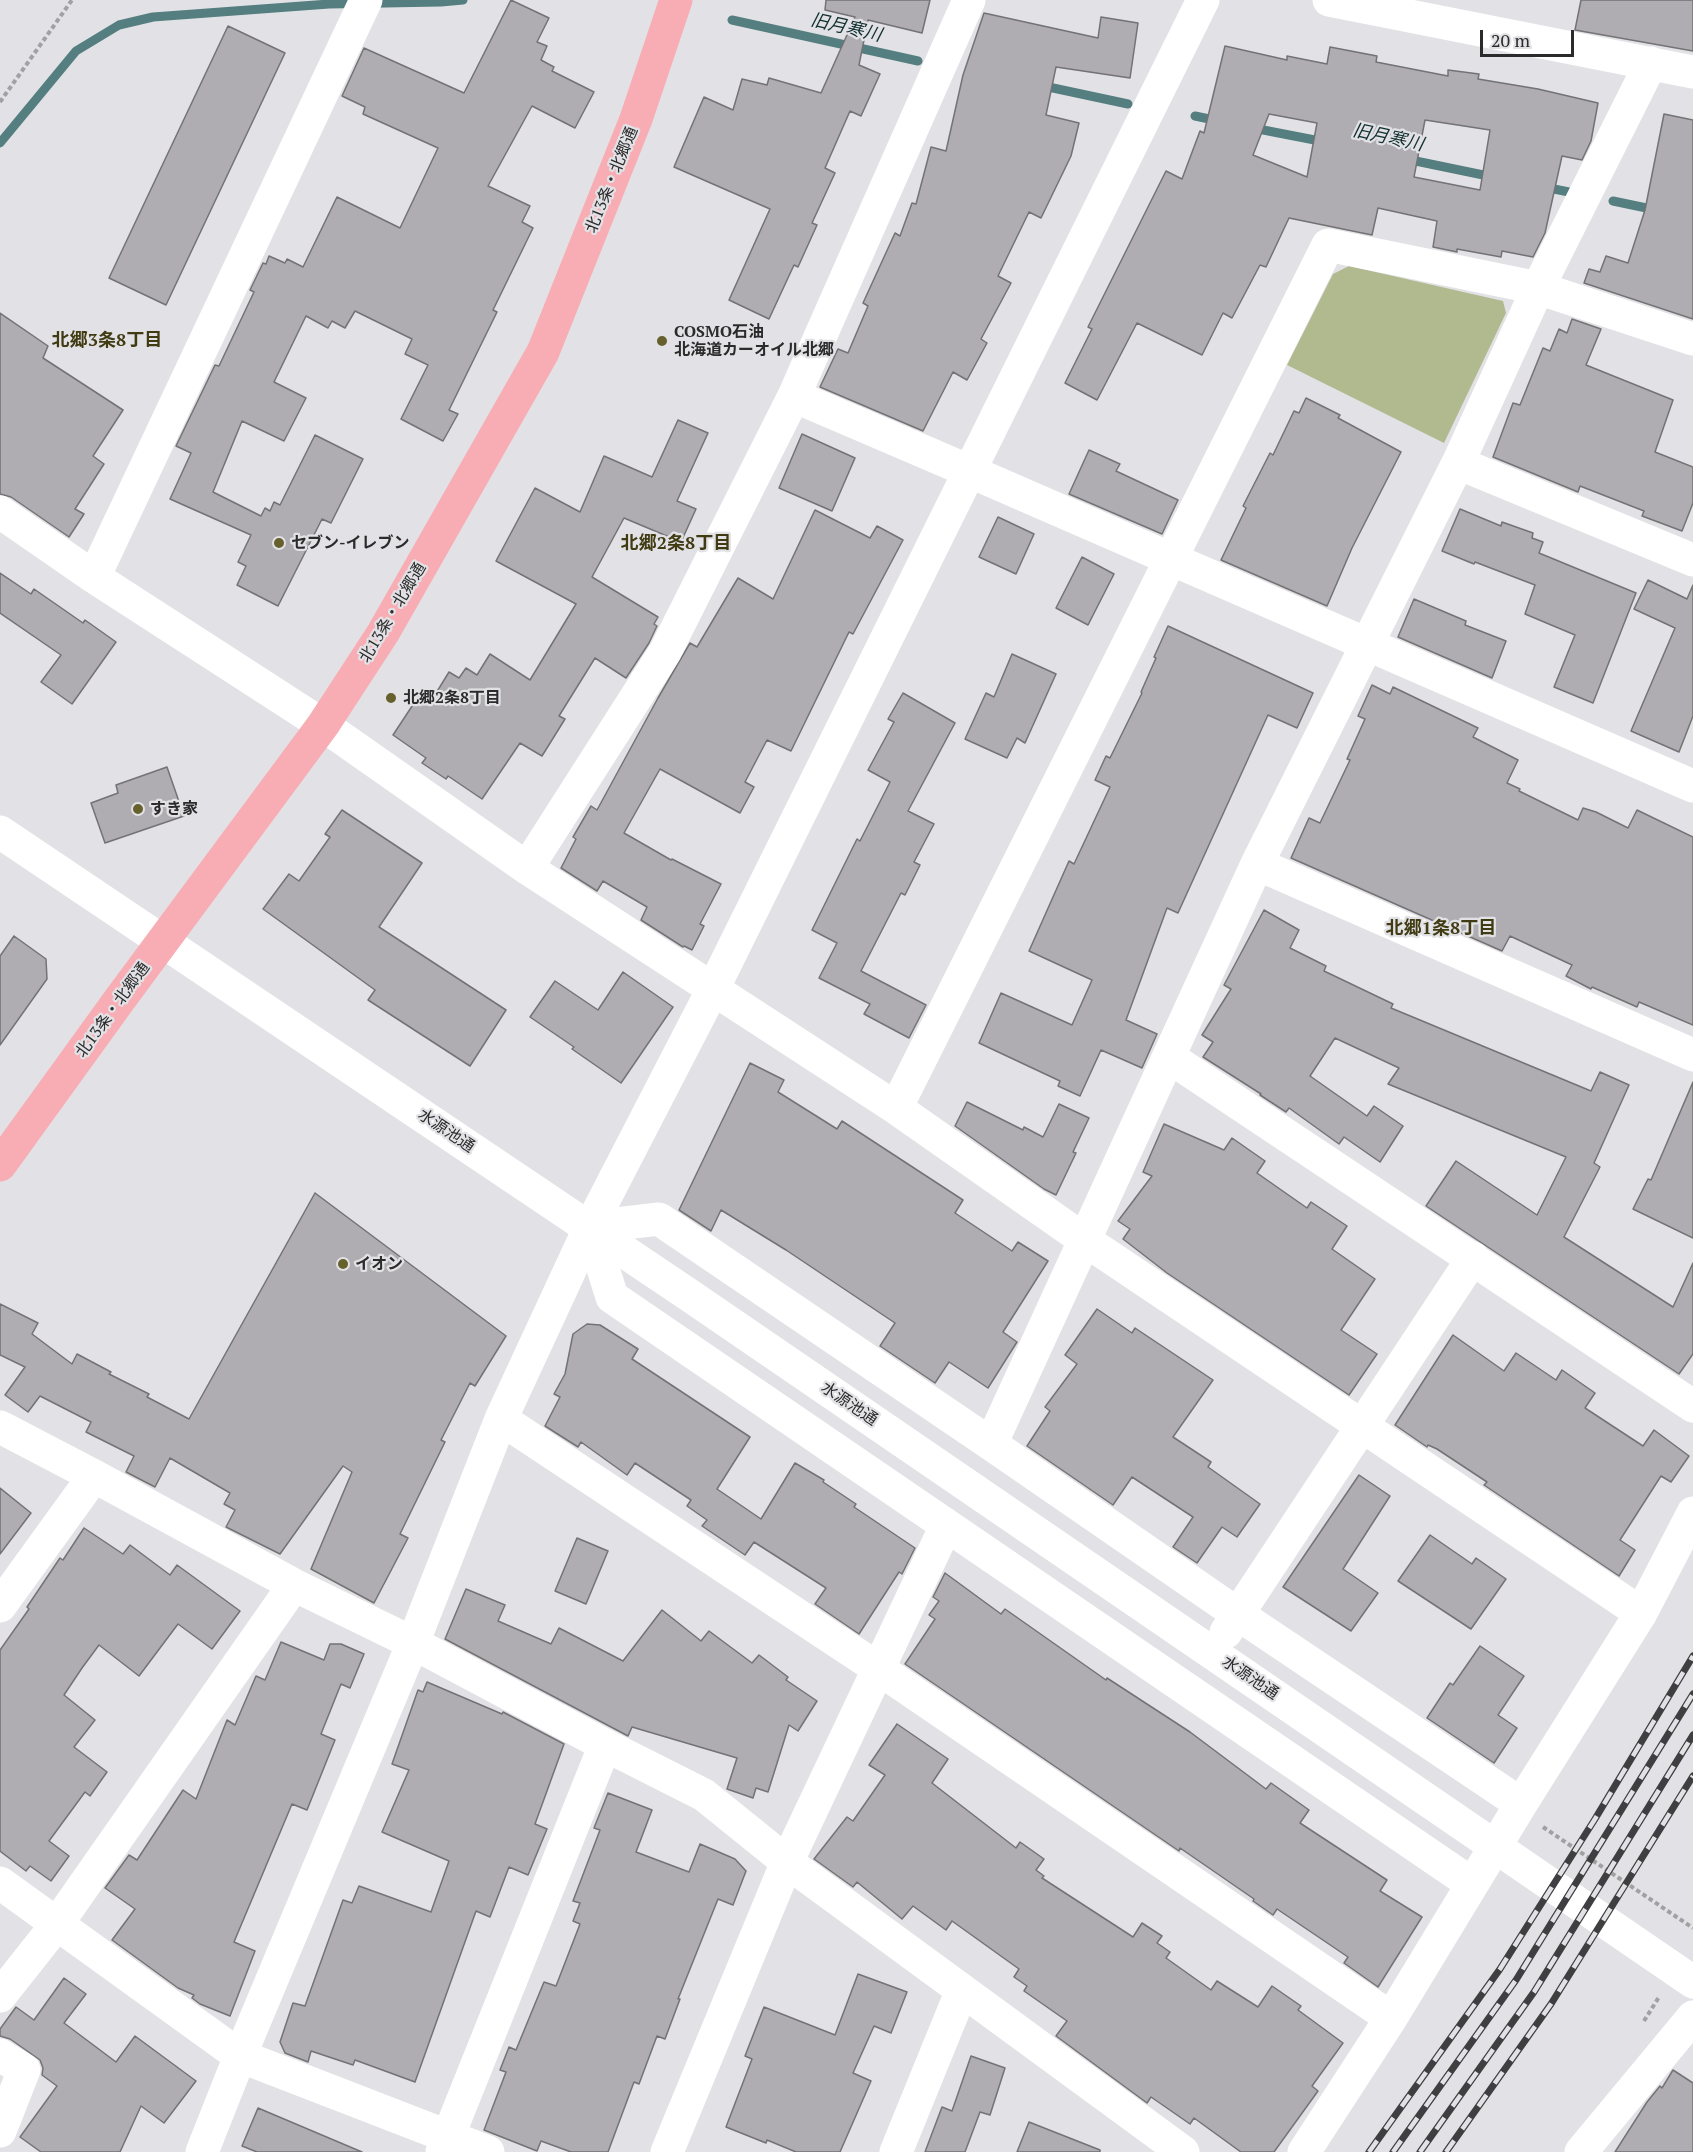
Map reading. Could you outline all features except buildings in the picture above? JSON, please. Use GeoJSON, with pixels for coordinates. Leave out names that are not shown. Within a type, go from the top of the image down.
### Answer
{"type":"FeatureCollection","features":[{"type":"Feature","properties":{"kind":"main road","name":"北13条・北郷通"},"geometry":{"type":"LineString","coordinates":[[1,1162],[323,725],[383,633],[543,352],[636,119],[676,0]]}},
{"type":"Feature","properties":{"kind":"street"},"geometry":{"type":"LineString","coordinates":[[94,577],[366,0]]}},
{"type":"Feature","properties":{"kind":"street"},"geometry":{"type":"LineString","coordinates":[[527,868],[665,652],[794,396],[969,0]]}},
{"type":"Feature","properties":{"kind":"street"},"geometry":{"type":"LineString","coordinates":[[202,2152],[413,1643],[501,1419],[590,1227],[713,989],[1203,0]]}},
{"type":"Feature","properties":{"kind":"street"},"geometry":{"type":"LineString","coordinates":[[1329,0],[1693,72]]}},
{"type":"Feature","properties":{"kind":"street"},"geometry":{"type":"LineString","coordinates":[[991,1444],[1257,864],[1458,463],[1538,288],[1651,63]]}},
{"type":"Feature","properties":{"kind":"street"},"geometry":{"type":"LineString","coordinates":[[896,1108],[1328,245],[1538,288],[1693,339]]}},
{"type":"Feature","properties":{"kind":"street"},"geometry":{"type":"LineString","coordinates":[[794,396],[1693,786]]}},
{"type":"Feature","properties":{"kind":"street"},"geometry":{"type":"LineString","coordinates":[[1458,463],[1693,560]]}},
{"type":"Feature","properties":{"kind":"street"},"geometry":{"type":"LineString","coordinates":[[0,512],[94,577],[323,725],[527,868],[896,1108],[1086,1240],[1641,1613]]}},
{"type":"Feature","properties":{"kind":"street","name":"水源池通"},"geometry":{"type":"LineString","coordinates":[[0,832],[590,1227],[1693,1982]]}},
{"type":"Feature","properties":{"kind":"street"},"geometry":{"type":"LineString","coordinates":[[1257,864],[1693,1055]]}},
{"type":"Feature","properties":{"kind":"street"},"geometry":{"type":"LineString","coordinates":[[1169,1057],[1693,1406]]}},
{"type":"Feature","properties":{"kind":"street"},"geometry":{"type":"LineString","coordinates":[[590,1227],[659,1220],[991,1444],[1529,1814]]}},
{"type":"Feature","properties":{"kind":"street"},"geometry":{"type":"LineString","coordinates":[[590,1227],[612,1297],[1472,1884]]}},
{"type":"Feature","properties":{"kind":"street"},"geometry":{"type":"LineString","coordinates":[[1184,1689],[1239,1615],[1473,1258]]}},
{"type":"Feature","properties":{"kind":"street"},"geometry":{"type":"LineString","coordinates":[[501,1419],[879,1669],[1391,2018]]}},
{"type":"Feature","properties":{"kind":"street"},"geometry":{"type":"LineString","coordinates":[[0,1428],[294,1584],[413,1643],[604,1745],[704,1794],[787,1862],[1183,2152]]}},
{"type":"Feature","properties":{"kind":"street"},"geometry":{"type":"LineString","coordinates":[[0,1606],[94,1476]]}},
{"type":"Feature","properties":{"kind":"street"},"geometry":{"type":"LineString","coordinates":[[1304,2152],[1391,2018],[1472,1884],[1529,1814],[1641,1613],[1693,1513]]}},
{"type":"Feature","properties":{"kind":"street"},"geometry":{"type":"LineString","coordinates":[[666,2152],[787,1862],[946,1526]]}},
{"type":"Feature","properties":{"kind":"street"},"geometry":{"type":"LineString","coordinates":[[0,1996],[57,1924],[294,1584]]}},
{"type":"Feature","properties":{"kind":"street"},"geometry":{"type":"LineString","coordinates":[[445,2145],[604,1745]]}},
{"type":"Feature","properties":{"kind":"street"},"geometry":{"type":"LineString","coordinates":[[0,1883],[240,2056],[445,2145],[488,2152]]}},
{"type":"Feature","properties":{"kind":"street"},"geometry":{"type":"LineString","coordinates":[[896,2152],[962,1990]]}},
{"type":"Feature","properties":{"kind":"street"},"geometry":{"type":"LineString","coordinates":[[1581,2152],[1693,2016]]}},
{"type":"Feature","properties":{"kind":"street"},"geometry":{"type":"LineString","coordinates":[[0,2055],[24,2070],[0,2131]]}},
{"type":"Feature","properties":{"kind":"path"},"geometry":{"type":"LineString","coordinates":[[0,102],[72,0]]}},
{"type":"Feature","properties":{"kind":"path"},"geometry":{"type":"LineString","coordinates":[[1529,1814],[1693,1928]]}},
{"type":"Feature","properties":{"kind":"path"},"geometry":{"type":"LineString","coordinates":[[1643,2023],[1659,1997],[1650,1991]]}},
{"type":"Feature","properties":{"kind":"green space"},"geometry":{"type":"Polygon","coordinates":[[[1349,266],[1503,301],[1506,313],[1444,443],[1287,365],[1333,274],[1349,266]]]}},
{"type":"Feature","properties":{"kind":"waterway","name":"旧月寒川"},"geometry":{"type":"LineString","coordinates":[[0,143],[76,51],[119,25],[153,17],[329,4],[463,0]]}},
{"type":"Feature","properties":{"kind":"waterway","name":"旧月寒川"},"geometry":{"type":"LineString","coordinates":[[732,20],[918,61]]}},
{"type":"Feature","properties":{"kind":"waterway","name":"旧月寒川"},"geometry":{"type":"LineString","coordinates":[[1039,85],[1128,104]]}},
{"type":"Feature","properties":{"kind":"waterway","name":"旧月寒川"},"geometry":{"type":"LineString","coordinates":[[1195,116],[1219,121]]}},
{"type":"Feature","properties":{"kind":"waterway","name":"旧月寒川"},"geometry":{"type":"LineString","coordinates":[[1253,128],[1325,142]]}},
{"type":"Feature","properties":{"kind":"waterway","name":"旧月寒川"},"geometry":{"type":"LineString","coordinates":[[1406,159],[1493,177]]}},
{"type":"Feature","properties":{"kind":"waterway","name":"旧月寒川"},"geometry":{"type":"LineString","coordinates":[[1544,187],[1574,193]]}},
{"type":"Feature","properties":{"kind":"waterway","name":"旧月寒川"},"geometry":{"type":"LineString","coordinates":[[1613,201],[1656,210]]}},
{"type":"Feature","properties":{"kind":"railway"},"geometry":{"type":"LineString","coordinates":[[1369,2152],[1500,1969],[1595,1819],[1693,1656]]}},
{"type":"Feature","properties":{"kind":"railway"},"geometry":{"type":"LineString","coordinates":[[1393,2152],[1516,1980],[1693,1694]]}},
{"type":"Feature","properties":{"kind":"railway"},"geometry":{"type":"LineString","coordinates":[[1420,2152],[1534,1992],[1693,1735]]}},
{"type":"Feature","properties":{"kind":"railway"},"geometry":{"type":"LineString","coordinates":[[1446,2152],[1551,2004],[1693,1776]]}},
{"type":"Feature","properties":{"kind":"place","name":"COSMO石油 北海道カーオイル北郷"},"geometry":{"type":"Point","coordinates":[662,341]}},
{"type":"Feature","properties":{"kind":"place","name":"セブン-イレブン"},"geometry":{"type":"Point","coordinates":[279,543]}},
{"type":"Feature","properties":{"kind":"place","name":"北郷2条8丁目"},"geometry":{"type":"Point","coordinates":[391,698]}},
{"type":"Feature","properties":{"kind":"place","name":"すき家"},"geometry":{"type":"Point","coordinates":[138,809]}},
{"type":"Feature","properties":{"kind":"place","name":"イオン"},"geometry":{"type":"Point","coordinates":[343,1264]}},
{"type":"Feature","properties":{"kind":"district","name":"北郷3条8丁目"},"geometry":{"type":"Point","coordinates":[107,341]}},
{"type":"Feature","properties":{"kind":"district","name":"北郷2条8丁目"},"geometry":{"type":"Point","coordinates":[676,544]}},
{"type":"Feature","properties":{"kind":"district","name":"北郷1条8丁目"},"geometry":{"type":"Point","coordinates":[1441,929]}}]}
